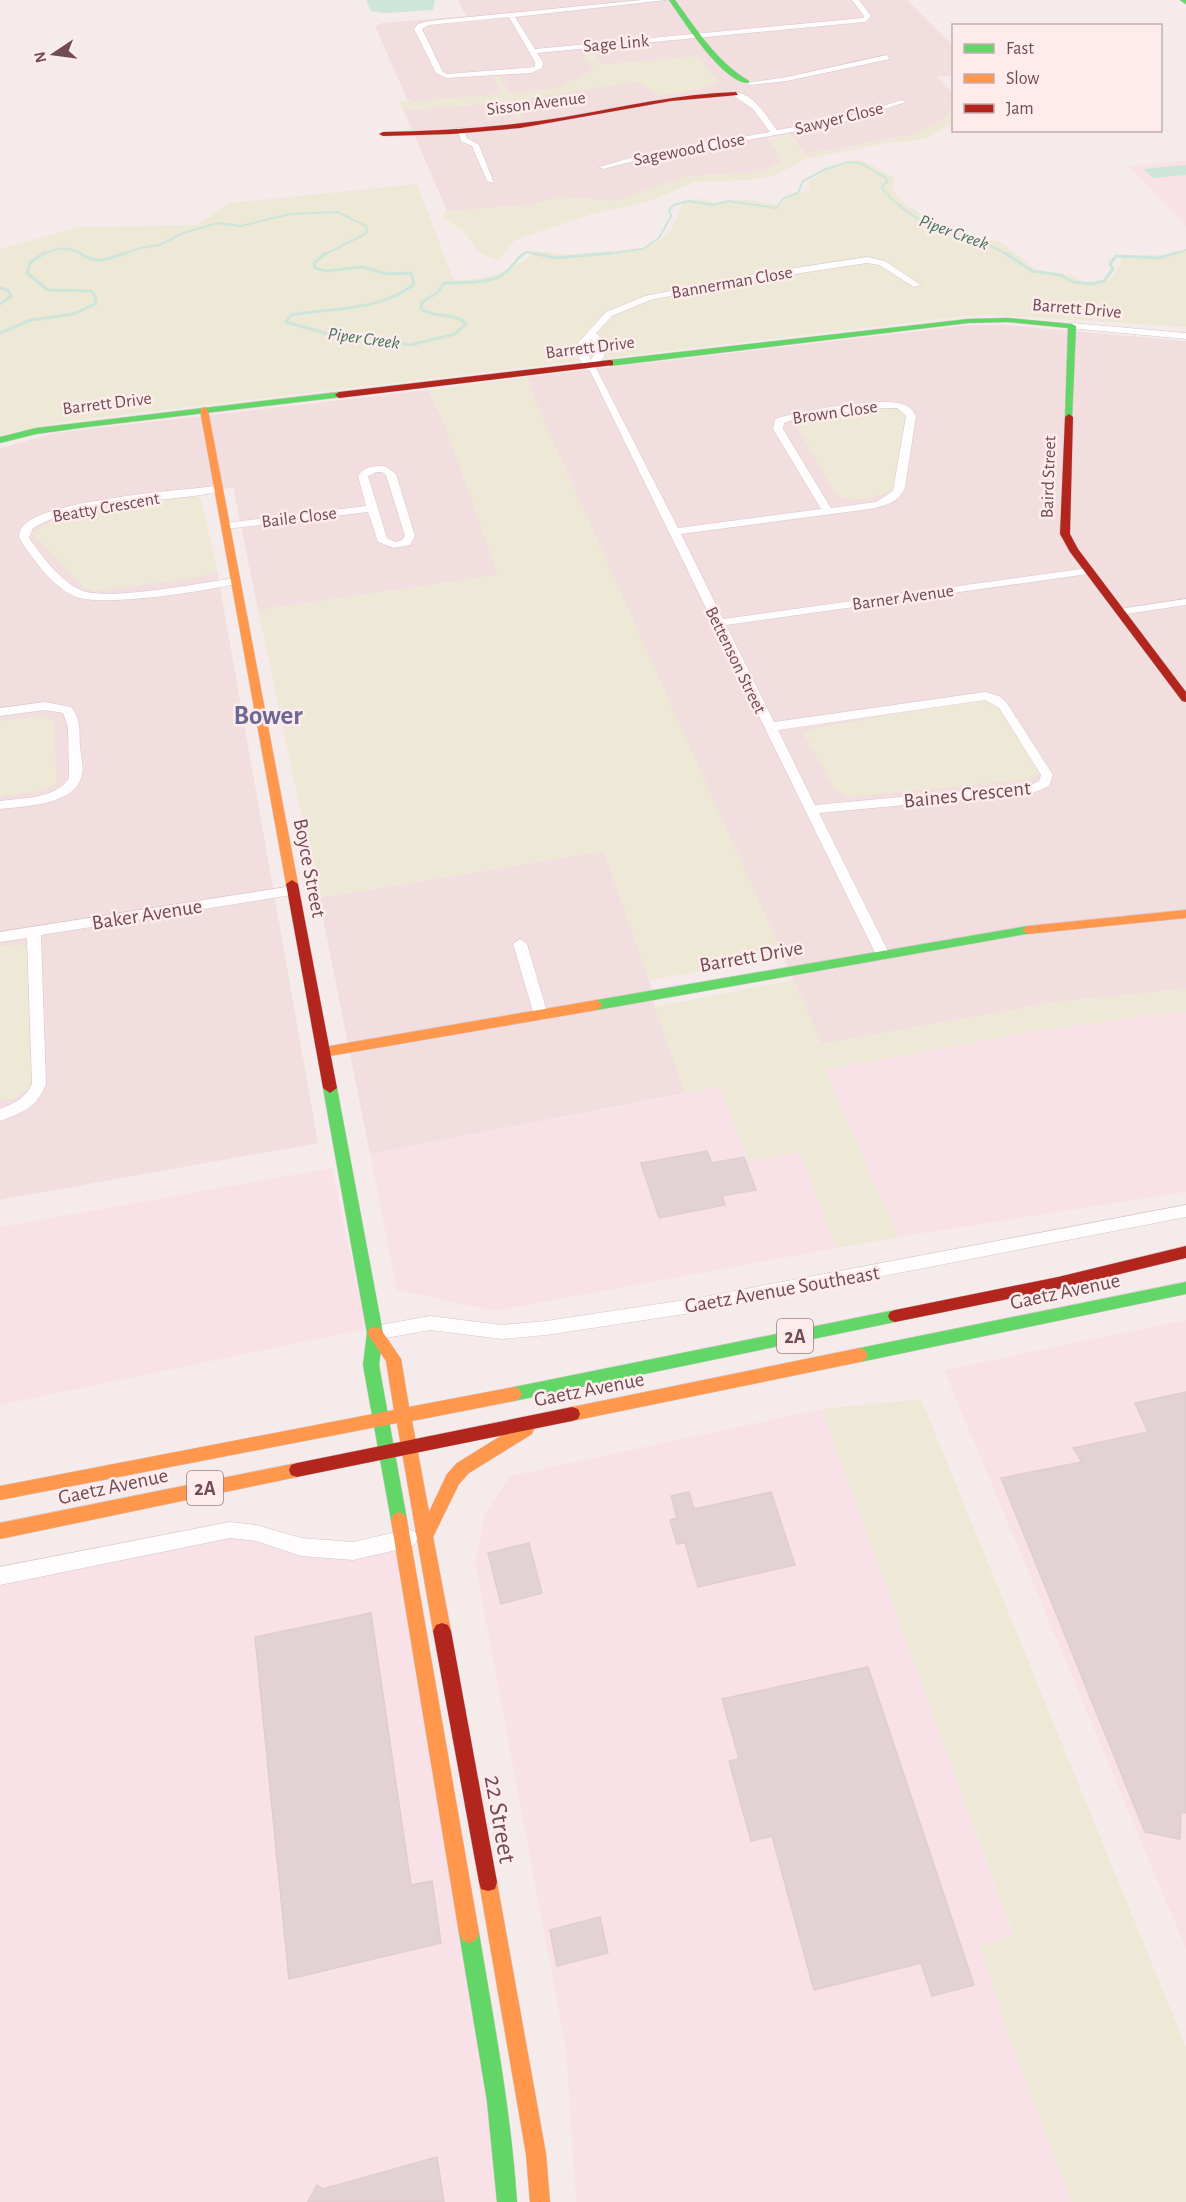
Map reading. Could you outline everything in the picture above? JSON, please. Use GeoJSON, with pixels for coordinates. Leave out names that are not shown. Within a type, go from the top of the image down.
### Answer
{"type":"FeatureCollection","features":[{"type":"Feature","properties":{"kind":"street"},"geometry":{"type":"LineString","coordinates":[[511,15],[540,65],[534,69],[446,76],[440,73],[418,29],[420,25],[429,23],[663,0]]}},
{"type":"Feature","properties":{"kind":"street"},"geometry":{"type":"LineString","coordinates":[[672,0],[724,66],[753,88],[756,107]]}},
{"type":"Feature","properties":{"kind":"street","name":"Sage Link"},"geometry":{"type":"LineString","coordinates":[[533,51],[865,20],[868,16],[855,0]]}},
{"type":"Feature","properties":{"kind":"street"},"geometry":{"type":"LineString","coordinates":[[753,88],[887,57]]}},
{"type":"Feature","properties":{"kind":"street"},"geometry":{"type":"LineString","coordinates":[[724,66],[731,89],[756,107],[775,133]]}},
{"type":"Feature","properties":{"kind":"street","name":"Sisson Avenue"},"geometry":{"type":"LineString","coordinates":[[383,134],[544,122],[731,89],[750,94],[753,88]]}},
{"type":"Feature","properties":{"kind":"street","name":"Sawyer Close"},"geometry":{"type":"LineString","coordinates":[[775,133],[842,121],[902,102]]}},
{"type":"Feature","properties":{"kind":"street"},"geometry":{"type":"LineString","coordinates":[[475,146],[477,138],[466,129],[464,140],[475,146],[491,181]]}},
{"type":"Feature","properties":{"kind":"street","name":"Sagewood Close"},"geometry":{"type":"LineString","coordinates":[[603,167],[637,158],[775,133]]}},
{"type":"Feature","properties":{"kind":"street","name":"Bannerman Close"},"geometry":{"type":"LineString","coordinates":[[592,335],[601,321],[609,314],[648,298],[748,278],[855,261],[878,261],[917,285]]}},
{"type":"Feature","properties":{"kind":"street","name":"Barrett Drive"},"geometry":{"type":"LineString","coordinates":[[0,440],[66,426],[968,321],[1008,320],[1186,336]]}},
{"type":"Feature","properties":{"kind":"street","name":"Baird Street"},"geometry":{"type":"LineString","coordinates":[[1072,326],[1064,528],[1069,544],[1088,571],[1186,699]]}},
{"type":"Feature","properties":{"kind":"street"},"geometry":{"type":"LineString","coordinates":[[592,335],[600,342],[599,357],[591,365],[584,359],[583,343],[592,335]]}},
{"type":"Feature","properties":{"kind":"street","name":"Bettenson Street"},"geometry":{"type":"LineString","coordinates":[[591,365],[882,955]]}},
{"type":"Feature","properties":{"kind":"street","name":"Brown Close"},"geometry":{"type":"LineString","coordinates":[[673,532],[828,512],[875,505],[897,495],[911,416],[908,411],[896,405],[883,405],[796,415],[779,421],[778,429],[828,512]]}},
{"type":"Feature","properties":{"kind":"street","name":"Boyce Street"},"geometry":{"type":"LineString","coordinates":[[204,410],[375,1333],[371,1365],[386,1450]]}},
{"type":"Feature","properties":{"kind":"street"},"geometry":{"type":"LineString","coordinates":[[369,470],[386,470],[391,474],[409,532],[409,540],[394,545],[382,540],[372,508],[363,476],[369,470]]}},
{"type":"Feature","properties":{"kind":"street","name":"Beatty Crescent"},"geometry":{"type":"LineString","coordinates":[[218,489],[110,503],[50,516],[29,525],[25,530],[24,538],[65,585],[82,595],[108,596],[236,581]]}},
{"type":"Feature","properties":{"kind":"street","name":"Baile Close"},"geometry":{"type":"LineString","coordinates":[[226,526],[372,508]]}},
{"type":"Feature","properties":{"kind":"street","name":"Barner Avenue"},"geometry":{"type":"LineString","coordinates":[[718,623],[1088,571]]}},
{"type":"Feature","properties":{"kind":"street"},"geometry":{"type":"LineString","coordinates":[[1120,612],[1186,602]]}},
{"type":"Feature","properties":{"kind":"street","name":"Baines Crescent"},"geometry":{"type":"LineString","coordinates":[[769,727],[985,696],[995,699],[1003,706],[1047,775],[1045,783],[1033,789],[810,810]]}},
{"type":"Feature","properties":{"kind":"street"},"geometry":{"type":"LineString","coordinates":[[0,712],[45,706],[67,710],[72,718],[76,771],[73,783],[62,792],[43,798],[0,805]]}},
{"type":"Feature","properties":{"kind":"street","name":"Baker Avenue"},"geometry":{"type":"LineString","coordinates":[[0,937],[293,891]]}},
{"type":"Feature","properties":{"kind":"street","name":"Barrett Drive"},"geometry":{"type":"LineString","coordinates":[[324,1052],[1028,930],[1186,914]]}},
{"type":"Feature","properties":{"kind":"street"},"geometry":{"type":"LineString","coordinates":[[0,1115],[17,1109],[30,1100],[39,1084],[34,932]]}},
{"type":"Feature","properties":{"kind":"street"},"geometry":{"type":"LineString","coordinates":[[520,944],[541,1015]]}},
{"type":"Feature","properties":{"kind":"street","name":"Gaetz Avenue Southeast"},"geometry":{"type":"LineString","coordinates":[[375,1333],[430,1323],[502,1332],[526,1331],[698,1305],[1186,1210]]}},
{"type":"Feature","properties":{"kind":"street","name":"Gaetz Avenue"},"geometry":{"type":"LineString","coordinates":[[0,1493],[381,1421],[1058,1283],[1186,1252]]}},
{"type":"Feature","properties":{"kind":"street","name":"Gaetz Avenue"},"geometry":{"type":"LineString","coordinates":[[0,1531],[409,1445],[1186,1288]]}},
{"type":"Feature","properties":{"kind":"street","name":"Boyce Street"},"geometry":{"type":"LineString","coordinates":[[375,1333],[393,1359],[409,1445]]}},
{"type":"Feature","properties":{"kind":"street"},"geometry":{"type":"LineString","coordinates":[[0,1576],[230,1530],[256,1533],[301,1546],[352,1551],[426,1534],[453,1479],[463,1468],[540,1420]]}},
{"type":"Feature","properties":{"kind":"street","name":"22 Street"},"geometry":{"type":"LineString","coordinates":[[409,1445],[526,2095],[536,2154],[540,2202]]}},
{"type":"Feature","properties":{"kind":"street"},"geometry":{"type":"LineString","coordinates":[[386,1450],[499,2118],[507,2202]]}},
{"type":"Feature","properties":{"kind":"shaded area"},"geometry":{"type":"Polygon","coordinates":[[[366,0],[435,1],[433,10],[385,13],[371,11],[366,0]]]}},
{"type":"Feature","properties":{"kind":"shaded area"},"geometry":{"type":"Polygon","coordinates":[[[458,0],[907,0],[952,45],[952,75],[937,77],[952,92],[952,110],[935,125],[911,135],[805,154],[791,134],[769,138],[783,162],[762,171],[685,177],[616,201],[556,197],[531,205],[447,211],[400,102],[412,101],[407,99],[375,26],[382,23],[466,16],[458,0]]]}},
{"type":"Feature","properties":{"kind":"shaded area"},"geometry":{"type":"Polygon","coordinates":[[[591,48],[601,63],[607,64],[698,56],[719,82],[705,88],[658,96],[639,81],[516,101],[524,118],[516,119],[506,102],[403,111],[400,102],[502,94],[493,76],[500,76],[510,93],[558,88],[593,70],[581,49],[591,48]]]}},
{"type":"Feature","properties":{"kind":"shaded area"},"geometry":{"type":"Polygon","coordinates":[[[952,110],[952,124],[926,139],[886,143],[806,159],[775,175],[750,180],[695,182],[647,202],[592,214],[515,240],[499,260],[481,254],[463,231],[442,217],[447,211],[531,205],[556,197],[616,201],[685,177],[762,171],[783,161],[768,139],[791,134],[805,154],[911,135],[935,125],[952,110]]]}},
{"type":"Feature","properties":{"kind":"shaded area"},"geometry":{"type":"Polygon","coordinates":[[[853,160],[870,164],[895,177],[892,188],[903,202],[939,227],[957,230],[981,239],[999,241],[1038,271],[1070,274],[1084,282],[1111,279],[1123,255],[1166,255],[1186,249],[1186,327],[992,315],[966,316],[79,420],[0,436],[0,249],[79,227],[197,225],[230,203],[417,184],[454,281],[467,280],[499,273],[537,251],[584,256],[652,246],[670,232],[684,201],[702,199],[719,203],[742,199],[780,205],[787,198],[809,190],[809,181],[830,168],[853,160]]]}},
{"type":"Feature","properties":{"kind":"shaded area"},"geometry":{"type":"Polygon","coordinates":[[[1186,160],[1186,226],[1128,166],[1186,160]]]}},
{"type":"Feature","properties":{"kind":"shaded area"},"geometry":{"type":"Polygon","coordinates":[[[1186,165],[1186,175],[1153,178],[1143,169],[1186,165]]]}},
{"type":"Feature","properties":{"kind":"shaded area"},"geometry":{"type":"Polygon","coordinates":[[[971,325],[1005,325],[1186,341],[1186,989],[1055,1002],[822,1044],[536,403],[527,377],[971,325]]]}},
{"type":"Feature","properties":{"kind":"shaded area"},"geometry":{"type":"Polygon","coordinates":[[[527,377],[536,403],[784,957],[649,980],[604,851],[319,898],[258,610],[498,575],[443,420],[428,390],[527,377]]]}},
{"type":"Feature","properties":{"kind":"shaded area"},"geometry":{"type":"Polygon","coordinates":[[[428,390],[443,420],[499,575],[258,610],[233,487],[110,506],[49,523],[201,577],[217,570],[318,1143],[0,1200],[0,448],[55,433],[428,390]]]}},
{"type":"Feature","properties":{"kind":"shaded area"},"geometry":{"type":"Polygon","coordinates":[[[888,407],[905,409],[910,414],[899,487],[868,498],[852,499],[836,495],[796,425],[801,418],[888,407]]]}},
{"type":"Feature","properties":{"kind":"shaded area"},"geometry":{"type":"Polygon","coordinates":[[[197,494],[201,499],[217,570],[201,577],[94,591],[82,586],[32,533],[50,523],[91,510],[197,494]]]}},
{"type":"Feature","properties":{"kind":"shaded area"},"geometry":{"type":"Polygon","coordinates":[[[979,700],[998,704],[1044,770],[1030,779],[850,797],[834,789],[803,733],[814,728],[979,700]]]}},
{"type":"Feature","properties":{"kind":"shaded area"},"geometry":{"type":"Polygon","coordinates":[[[43,716],[53,721],[57,784],[35,792],[0,796],[0,721],[43,716]]]}},
{"type":"Feature","properties":{"kind":"shaded area"},"geometry":{"type":"Polygon","coordinates":[[[604,851],[685,1093],[370,1154],[319,898],[604,851]]]}},
{"type":"Feature","properties":{"kind":"shaded area"},"geometry":{"type":"Polygon","coordinates":[[[19,944],[34,949],[39,1082],[18,1097],[0,1100],[0,947],[19,944]]]}},
{"type":"Feature","properties":{"kind":"shaded area"},"geometry":{"type":"Polygon","coordinates":[[[794,980],[822,1044],[1055,1002],[1186,989],[1186,1011],[1040,1030],[825,1070],[898,1237],[836,1248],[800,1152],[749,1162],[720,1087],[685,1093],[655,1007],[794,980]]]}},
{"type":"Feature","properties":{"kind":"shaded area"},"geometry":{"type":"Polygon","coordinates":[[[1186,1011],[1186,1192],[898,1237],[824,1070],[1040,1030],[1186,1011]]]}},
{"type":"Feature","properties":{"kind":"shaded area"},"geometry":{"type":"Polygon","coordinates":[[[720,1087],[749,1162],[800,1152],[836,1248],[495,1311],[397,1290],[370,1154],[720,1087]]]}},
{"type":"Feature","properties":{"kind":"shaded area"},"geometry":{"type":"Polygon","coordinates":[[[332,1168],[366,1329],[0,1405],[0,1227],[332,1168]]]}},
{"type":"Feature","properties":{"kind":"shaded area"},"geometry":{"type":"Polygon","coordinates":[[[1186,1320],[1186,1949],[944,1370],[1186,1320]]]}},
{"type":"Feature","properties":{"kind":"shaded area"},"geometry":{"type":"Polygon","coordinates":[[[921,1399],[1186,2047],[1186,2202],[1072,2202],[1009,2037],[980,1945],[1014,1936],[822,1409],[921,1399]]]}},
{"type":"Feature","properties":{"kind":"shaded area"},"geometry":{"type":"Polygon","coordinates":[[[822,1409],[1014,1937],[980,1946],[1009,2037],[1072,2202],[576,2202],[566,2050],[475,1562],[485,1514],[510,1476],[822,1409]]]}},
{"type":"Feature","properties":{"kind":"shaded area"},"geometry":{"type":"Polygon","coordinates":[[[230,1530],[301,1547],[403,1540],[507,2202],[0,2202],[0,1576],[230,1530]]]}},
{"type":"Feature","properties":{"kind":"building"},"geometry":{"type":"Polygon","coordinates":[[[707,1151],[712,1163],[744,1157],[756,1190],[722,1196],[725,1205],[659,1218],[641,1163],[707,1151]]]}},
{"type":"Feature","properties":{"kind":"building"},"geometry":{"type":"Polygon","coordinates":[[[1186,1392],[1186,1813],[1181,1812],[1180,1839],[1145,1832],[1001,1478],[1082,1462],[1073,1448],[1148,1432],[1135,1403],[1186,1392]]]}},
{"type":"Feature","properties":{"kind":"building"},"geometry":{"type":"Polygon","coordinates":[[[689,1492],[694,1509],[771,1492],[795,1565],[698,1587],[685,1543],[677,1544],[670,1520],[677,1518],[671,1496],[689,1492]]]}},
{"type":"Feature","properties":{"kind":"building"},"geometry":{"type":"Polygon","coordinates":[[[529,1543],[542,1593],[501,1604],[488,1553],[529,1543]]]}},
{"type":"Feature","properties":{"kind":"building"},"geometry":{"type":"Polygon","coordinates":[[[371,1613],[411,1885],[432,1881],[441,1943],[289,1979],[255,1637],[371,1613]]]}},
{"type":"Feature","properties":{"kind":"building"},"geometry":{"type":"Polygon","coordinates":[[[868,1667],[974,1985],[932,1996],[921,1963],[814,1990],[772,1836],[751,1841],[729,1761],[739,1759],[722,1699],[868,1667]]]}},
{"type":"Feature","properties":{"kind":"building"},"geometry":{"type":"Polygon","coordinates":[[[600,1917],[608,1953],[557,1966],[550,1930],[600,1917]]]}},
{"type":"Feature","properties":{"kind":"building"},"geometry":{"type":"Polygon","coordinates":[[[437,2157],[444,2202],[308,2202],[317,2185],[323,2189],[437,2157]]]}},
{"type":"Feature","properties":{"kind":"waterway","name":"Piper Creek"},"geometry":{"type":"LineString","coordinates":[[597,255],[643,249],[659,238],[671,216],[669,210],[674,205],[688,201],[713,205],[728,201],[776,208],[784,198],[798,193],[803,181],[826,169],[848,162],[860,163],[886,178],[887,182],[882,186],[883,190],[902,208],[921,221],[991,246],[1007,255]]}},
{"type":"Feature","properties":{"kind":"waterway","name":"Piper Creek"},"geometry":{"type":"LineString","coordinates":[[121,255],[140,248],[160,245],[183,233],[218,223],[241,226],[290,214],[338,212],[366,226],[367,232],[363,235],[324,255]]}},
{"type":"Feature","properties":{"kind":"waterway","name":"Piper Creek"},"geometry":{"type":"LineString","coordinates":[[42,255],[62,249],[72,250],[82,255]]}},
{"type":"Feature","properties":{"kind":"waterway","name":"Piper Creek"},"geometry":{"type":"LineString","coordinates":[[1170,255],[1186,250]]}},
{"type":"Feature","properties":{"kind":"waterway","name":"Piper Creek"},"geometry":{"type":"LineString","coordinates":[[522,255],[527,252],[540,255]]}},
{"type":"Feature","properties":{"kind":"waterway","name":"Piper Creek"},"geometry":{"type":"LineString","coordinates":[[0,333],[31,320],[73,314],[95,304],[96,298],[91,291],[48,290],[27,273],[30,263],[44,253]]}},
{"type":"Feature","properties":{"kind":"waterway","name":"Piper Creek"},"geometry":{"type":"LineString","coordinates":[[80,253],[97,260],[125,253]]}},
{"type":"Feature","properties":{"kind":"waterway","name":"Piper Creek"},"geometry":{"type":"LineString","coordinates":[[326,253],[314,263],[315,268],[326,271],[362,267],[387,274],[411,273],[414,284],[401,293],[371,304],[291,315],[286,322],[332,335],[342,332],[410,345],[455,334],[466,324],[456,318],[432,314],[421,309],[422,302],[437,293],[444,283],[476,282],[499,277],[522,255]]}},
{"type":"Feature","properties":{"kind":"waterway","name":"Piper Creek"},"geometry":{"type":"LineString","coordinates":[[532,253],[556,258],[610,253]]}},
{"type":"Feature","properties":{"kind":"waterway","name":"Piper Creek"},"geometry":{"type":"LineString","coordinates":[[1005,253],[1032,271],[1060,275],[1073,282],[1092,284],[1104,281],[1113,269],[1110,264],[1116,256],[1159,258],[1176,253]]}},
{"type":"Feature","properties":{"kind":"waterway","name":"Piper Creek"},"geometry":{"type":"LineString","coordinates":[[0,288],[8,290],[11,296],[0,304]]}},
{"type":"Feature","properties":{"kind":"traffic: fast"},"geometry":{"type":"LineString","coordinates":[[672,0],[714,56],[735,75],[747,82]]}},
{"type":"Feature","properties":{"kind":"traffic: fast"},"geometry":{"type":"LineString","coordinates":[[610,363],[968,321],[1008,320],[1072,326],[1069,417]]}},
{"type":"Feature","properties":{"kind":"traffic: fast"},"geometry":{"type":"LineString","coordinates":[[0,440],[36,431],[87,424],[339,395]]}},
{"type":"Feature","properties":{"kind":"traffic: fast"},"geometry":{"type":"LineString","coordinates":[[597,1005],[1028,930]]}},
{"type":"Feature","properties":{"kind":"traffic: fast"},"geometry":{"type":"LineString","coordinates":[[330,1088],[375,1333],[371,1365],[399,1520]]}},
{"type":"Feature","properties":{"kind":"traffic: fast"},"geometry":{"type":"LineString","coordinates":[[860,1355],[1186,1288]]}},
{"type":"Feature","properties":{"kind":"traffic: fast"},"geometry":{"type":"LineString","coordinates":[[514,1394],[895,1316]]}},
{"type":"Feature","properties":{"kind":"traffic: fast"},"geometry":{"type":"LineString","coordinates":[[469,1933],[497,2101],[507,2202]]}},
{"type":"Feature","properties":{"kind":"traffic: slow"},"geometry":{"type":"LineString","coordinates":[[204,410],[292,884]]}},
{"type":"Feature","properties":{"kind":"traffic: slow"},"geometry":{"type":"LineString","coordinates":[[1028,930],[1186,914]]}},
{"type":"Feature","properties":{"kind":"traffic: slow"},"geometry":{"type":"LineString","coordinates":[[324,1052],[597,1005]]}},
{"type":"Feature","properties":{"kind":"traffic: slow"},"geometry":{"type":"LineString","coordinates":[[375,1333],[393,1359],[442,1631]]}},
{"type":"Feature","properties":{"kind":"traffic: slow"},"geometry":{"type":"LineString","coordinates":[[572,1414],[860,1355]]}},
{"type":"Feature","properties":{"kind":"traffic: slow"},"geometry":{"type":"LineString","coordinates":[[0,1493],[514,1394]]}},
{"type":"Feature","properties":{"kind":"traffic: slow"},"geometry":{"type":"LineString","coordinates":[[426,1534],[453,1479],[463,1468],[526,1429]]}},
{"type":"Feature","properties":{"kind":"traffic: slow"},"geometry":{"type":"LineString","coordinates":[[0,1531],[297,1470]]}},
{"type":"Feature","properties":{"kind":"traffic: slow"},"geometry":{"type":"LineString","coordinates":[[399,1520],[469,1933]]}},
{"type":"Feature","properties":{"kind":"traffic: slow"},"geometry":{"type":"LineString","coordinates":[[488,1882],[536,2154],[540,2202]]}},
{"type":"Feature","properties":{"kind":"traffic: jam"},"geometry":{"type":"LineString","coordinates":[[383,134],[520,125],[671,99],[736,94]]}},
{"type":"Feature","properties":{"kind":"traffic: jam"},"geometry":{"type":"LineString","coordinates":[[339,395],[610,363]]}},
{"type":"Feature","properties":{"kind":"traffic: jam"},"geometry":{"type":"LineString","coordinates":[[1069,417],[1065,534],[1073,550],[1186,699]]}},
{"type":"Feature","properties":{"kind":"traffic: jam"},"geometry":{"type":"LineString","coordinates":[[292,884],[330,1088]]}},
{"type":"Feature","properties":{"kind":"traffic: jam"},"geometry":{"type":"LineString","coordinates":[[895,1316],[1058,1283],[1186,1252]]}},
{"type":"Feature","properties":{"kind":"traffic: jam"},"geometry":{"type":"LineString","coordinates":[[297,1470],[572,1414]]}},
{"type":"Feature","properties":{"kind":"traffic: jam"},"geometry":{"type":"LineString","coordinates":[[442,1631],[488,1882]]}},
{"type":"Feature","properties":{"kind":"district","name":"Bower"},"geometry":{"type":"Point","coordinates":[268,715]}}]}
